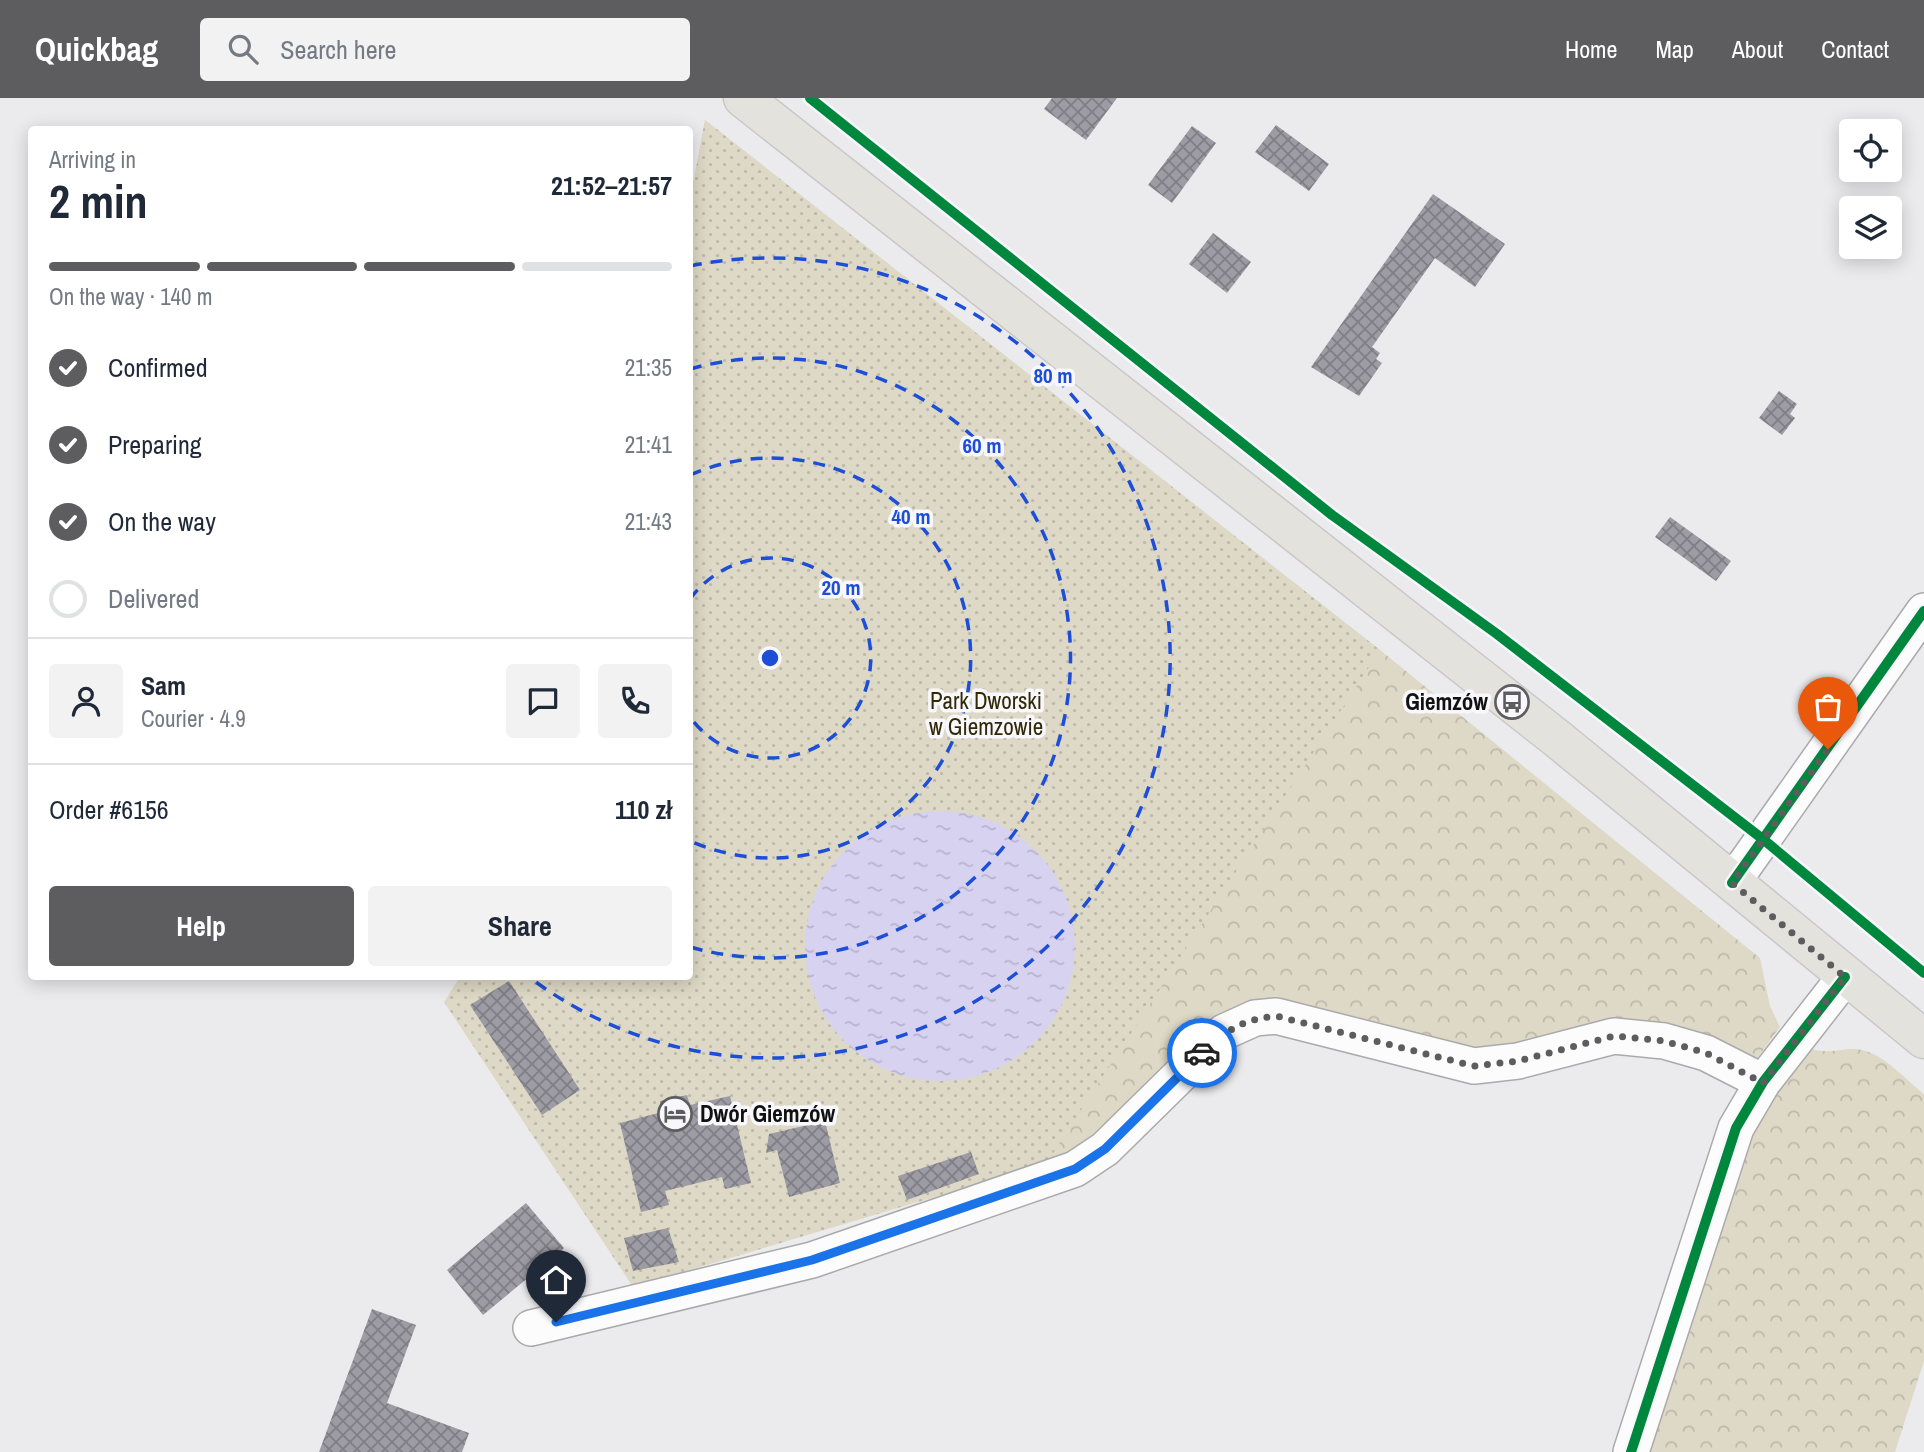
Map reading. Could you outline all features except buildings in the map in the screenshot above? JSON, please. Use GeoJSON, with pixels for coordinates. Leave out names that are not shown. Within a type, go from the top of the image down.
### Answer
{"type":"FeatureCollection","features":[{"type":"Feature","properties":{"kind":"main road"},"geometry":{"type":"LineString","coordinates":[[743,98],[1559,740],[1924,1040]]}},
{"type":"Feature","properties":{"kind":"street"},"geometry":{"type":"LineString","coordinates":[[1732,883],[1924,611]]}},
{"type":"Feature","properties":{"kind":"street"},"geometry":{"type":"LineString","coordinates":[[1632,1452],[1727,1149],[1746,1107],[1845,977]]}},
{"type":"Feature","properties":{"kind":"street"},"geometry":{"type":"LineString","coordinates":[[531,1328],[812,1260],[1075,1169],[1105,1149],[1224,1032],[1255,1018],[1276,1016],[1474,1066],[1518,1061],[1614,1036],[1664,1041],[1706,1053],[1763,1083]]}},
{"type":"Feature","properties":{"kind":"green space"},"geometry":{"type":"Polygon","coordinates":[[[705,120],[1380,650],[1760,958],[1770,1006],[1780,1027],[1758,1057],[1750,1060],[1552,1042],[1456,1052],[1273,1000],[1094,1141],[1046,1164],[693,208],[693,184],[705,120]]]}},
{"type":"Feature","properties":{"kind":"green space","name":"Park Dworski w Giemzowie"},"geometry":{"type":"Polygon","coordinates":[[[705,120],[1380,650],[1046,1164],[633,1287],[444,1002],[458,980],[693,980],[693,184],[705,120]]]}},
{"type":"Feature","properties":{"kind":"green space"},"geometry":{"type":"Polygon","coordinates":[[[1808,1047],[1821,1051],[1855,1049],[1871,1053],[1887,1062],[1924,1094],[1924,1361],[1895,1452],[1645,1452],[1744,1139],[1808,1047]]]}},
{"type":"Feature","properties":{"kind":"water"},"geometry":{"type":"Polygon","coordinates":[[[940,811],[992,821],[1026,842],[1044,860],[1065,894],[1075,946],[1065,998],[1044,1032],[1026,1050],[992,1071],[940,1081],[888,1071],[854,1050],[836,1032],[815,998],[805,946],[815,894],[836,860],[854,842],[888,821],[940,811]]]}},
{"type":"Feature","properties":{"kind":"cycle path"},"geometry":{"type":"LineString","coordinates":[[810,98],[1332,515],[1497,634],[1764,840],[1924,973]]}},
{"type":"Feature","properties":{"kind":"cycle path"},"geometry":{"type":"LineString","coordinates":[[1732,883],[1924,611]]}},
{"type":"Feature","properties":{"kind":"cycle path"},"geometry":{"type":"LineString","coordinates":[[1631,1452],[1736,1128],[1763,1082],[1845,977]]}},
{"type":"Feature","properties":{"kind":"way so far"},"geometry":{"type":"LineString","coordinates":[[1202,1053],[1224,1032],[1255,1018],[1276,1016],[1474,1066],[1518,1061],[1614,1036],[1664,1041],[1706,1053],[1763,1083],[1845,977],[1732,883],[1828,749]]}},
{"type":"Feature","properties":{"kind":"place","name":"Giemzów"},"geometry":{"type":"Point","coordinates":[1512,702]}},
{"type":"Feature","properties":{"kind":"place","name":"Dwór Giemzów"},"geometry":{"type":"Point","coordinates":[675,1114]}},
{"type":"Feature","properties":{"kind":"route"},"geometry":{"type":"LineString","coordinates":[[556,1322],[812,1260],[1075,1169],[1105,1149],[1202,1053]]}}]}
